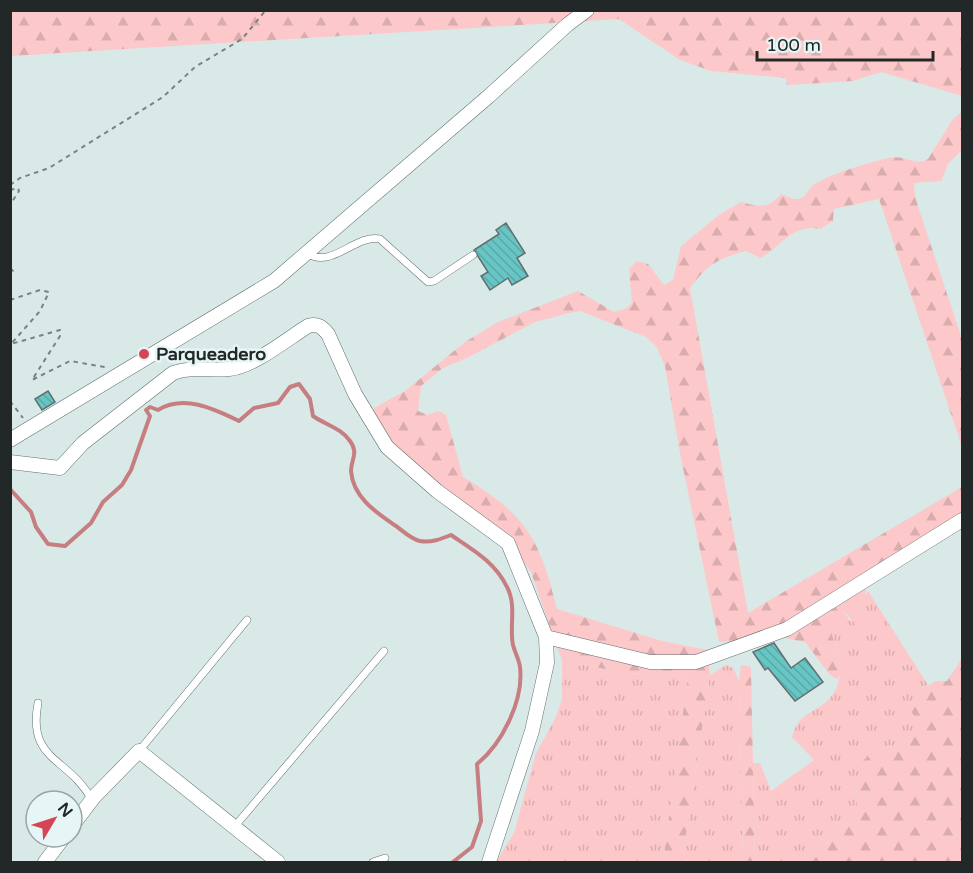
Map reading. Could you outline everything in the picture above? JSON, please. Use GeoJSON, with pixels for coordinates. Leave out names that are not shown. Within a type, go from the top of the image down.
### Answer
{"type":"FeatureCollection","features":[{"type":"Feature","properties":{"kind":"street"},"geometry":{"type":"LineString","coordinates":[[10,440],[122,370],[274,281],[587,10]]}},
{"type":"Feature","properties":{"kind":"street"},"geometry":{"type":"LineString","coordinates":[[10,462],[60,468],[84,443],[173,374],[186,369],[242,367],[315,324],[328,333],[355,394],[387,447],[436,491],[508,543],[514,552],[546,637],[547,663],[532,730],[489,862]]}},
{"type":"Feature","properties":{"kind":"street"},"geometry":{"type":"LineString","coordinates":[[546,637],[650,662],[696,662],[787,629],[963,520]]}},
{"type":"Feature","properties":{"kind":"street"},"geometry":{"type":"LineString","coordinates":[[84,810],[139,751],[278,862]]}},
{"type":"Feature","properties":{"kind":"street"},"geometry":{"type":"LineString","coordinates":[[45,862],[55,849]]}},
{"type":"Feature","properties":{"kind":"lane"},"geometry":{"type":"LineString","coordinates":[[307,254],[312,257],[327,257],[367,240],[380,239],[428,282],[434,281],[473,255]]}},
{"type":"Feature","properties":{"kind":"lane"},"geometry":{"type":"LineString","coordinates":[[139,751],[247,620]]}},
{"type":"Feature","properties":{"kind":"lane"},"geometry":{"type":"LineString","coordinates":[[235,826],[384,651]]}},
{"type":"Feature","properties":{"kind":"lane"},"geometry":{"type":"LineString","coordinates":[[39,703],[35,722],[40,743],[78,779],[92,800]]}},
{"type":"Feature","properties":{"kind":"lane"},"geometry":{"type":"LineString","coordinates":[[373,862],[386,858]]}},
{"type":"Feature","properties":{"kind":"path"},"geometry":{"type":"LineString","coordinates":[[10,185],[20,178],[49,168],[163,97],[195,67],[242,39],[266,10]]}},
{"type":"Feature","properties":{"kind":"path"},"geometry":{"type":"LineString","coordinates":[[10,190],[18,188],[19,190],[10,205]]}},
{"type":"Feature","properties":{"kind":"path"},"geometry":{"type":"LineString","coordinates":[[10,268],[13,271],[10,276]]}},
{"type":"Feature","properties":{"kind":"path"},"geometry":{"type":"LineString","coordinates":[[10,300],[40,290],[49,292],[40,311],[11,344],[60,330],[60,336],[32,380],[70,361],[122,370]]}},
{"type":"Feature","properties":{"kind":"path"},"geometry":{"type":"LineString","coordinates":[[10,401],[32,426]]}},
{"type":"Feature","properties":{"kind":"path"},"geometry":{"type":"LineString","coordinates":[[10,414],[17,411]]}},
{"type":"Feature","properties":{"kind":"green space"},"geometry":{"type":"Polygon","coordinates":[[[11,10],[962,11],[962,96],[881,72],[853,81],[787,85],[786,78],[711,71],[680,60],[619,19],[11,56],[11,10]]]}},
{"type":"Feature","properties":{"kind":"green space"},"geometry":{"type":"Polygon","coordinates":[[[962,112],[962,150],[948,164],[941,181],[914,183],[915,197],[962,339],[962,447],[879,199],[834,209],[833,221],[820,229],[811,228],[795,232],[761,258],[746,251],[720,260],[702,273],[690,288],[748,613],[962,487],[962,516],[866,588],[865,596],[859,606],[864,619],[862,625],[858,627],[844,611],[829,613],[824,619],[831,631],[842,671],[837,679],[830,675],[805,642],[785,638],[775,628],[748,641],[719,642],[680,453],[665,366],[656,346],[646,337],[580,311],[565,314],[535,322],[443,368],[421,386],[418,411],[428,415],[438,411],[446,415],[463,477],[502,504],[527,531],[544,564],[557,609],[662,641],[707,650],[710,675],[682,862],[663,862],[688,676],[627,673],[562,661],[531,572],[498,530],[437,491],[375,423],[374,408],[405,391],[465,342],[498,322],[578,291],[614,312],[625,309],[632,303],[629,269],[637,261],[648,264],[664,285],[673,280],[681,246],[719,215],[741,202],[763,206],[777,199],[781,194],[799,199],[804,197],[813,185],[822,180],[862,165],[895,157],[919,162],[928,159],[953,119],[962,112]]]}},
{"type":"Feature","properties":{"kind":"green space"},"geometry":{"type":"Polygon","coordinates":[[[868,591],[928,685],[915,693],[922,728],[910,741],[877,750],[856,782],[858,817],[807,859],[793,855],[788,862],[755,862],[753,763],[760,763],[771,791],[814,760],[792,737],[799,722],[830,698],[839,680],[840,670],[836,648],[823,619],[829,613],[844,611],[849,620],[864,618],[859,606],[868,591]]]}},
{"type":"Feature","properties":{"kind":"green space"},"geometry":{"type":"Polygon","coordinates":[[[962,658],[962,862],[788,862],[793,855],[807,859],[858,817],[856,782],[861,762],[877,750],[910,741],[922,728],[912,713],[915,693],[936,681],[947,681],[962,658]]]}},
{"type":"Feature","properties":{"kind":"green space"},"geometry":{"type":"Polygon","coordinates":[[[562,661],[627,673],[688,676],[663,862],[496,862],[514,833],[536,753],[556,717],[562,699],[562,661]]]}},
{"type":"Feature","properties":{"kind":"green space"},"geometry":{"type":"Polygon","coordinates":[[[726,665],[733,668],[739,681],[743,862],[682,862],[710,675],[726,665]]]}},
{"type":"Feature","properties":{"kind":"green space"},"geometry":{"type":"Polygon","coordinates":[[[741,665],[751,667],[755,862],[743,862],[739,681],[741,665]]]}},
{"type":"Feature","properties":{"kind":"building"},"geometry":{"type":"Polygon","coordinates":[[[506,223],[525,253],[517,258],[528,276],[512,285],[508,278],[490,290],[481,276],[488,272],[474,250],[499,234],[496,230],[506,223]]]}},
{"type":"Feature","properties":{"kind":"building"},"geometry":{"type":"Polygon","coordinates":[[[48,391],[55,402],[42,410],[35,399],[48,391]]]}},
{"type":"Feature","properties":{"kind":"building"},"geometry":{"type":"Polygon","coordinates":[[[774,643],[791,668],[805,658],[823,682],[795,701],[768,668],[765,670],[753,652],[774,643]]]}},
{"type":"Feature","properties":{"kind":"waterway"},"geometry":{"type":"LineString","coordinates":[[10,489],[31,512],[36,527],[48,544],[65,546],[91,523],[103,502],[122,485],[131,470],[150,416],[146,410],[150,407],[158,410],[168,405],[188,403],[209,408],[239,421],[254,408],[278,403],[290,387],[299,384],[310,399],[313,416],[342,433],[353,446],[351,471],[353,481],[367,504],[417,540],[432,541],[451,535],[490,564],[502,578],[510,594],[512,638],[520,667],[518,693],[515,707],[503,733],[477,764],[481,821],[472,847],[453,862]]}},
{"type":"Feature","properties":{"kind":"place","name":"Parqueadero"},"geometry":{"type":"Point","coordinates":[144,354]}}]}
